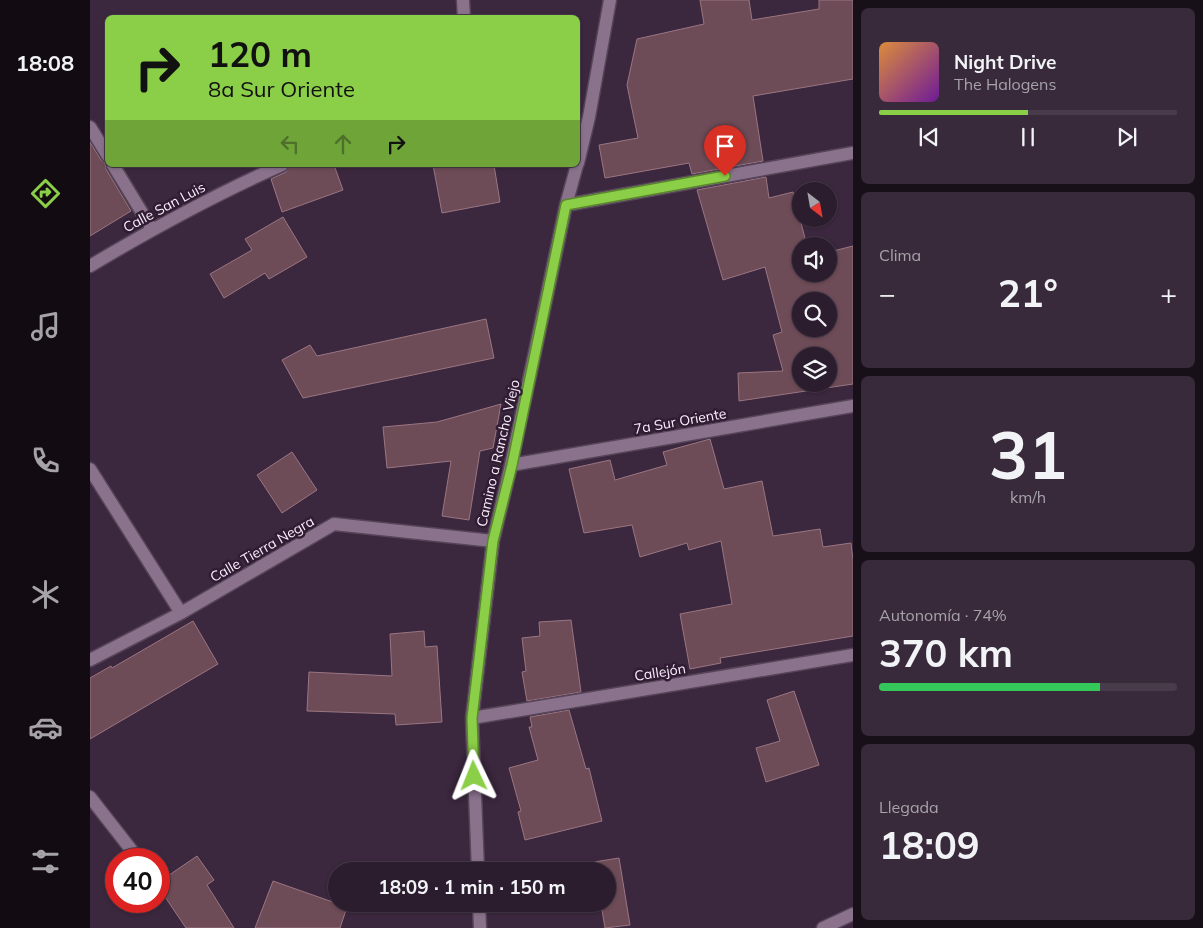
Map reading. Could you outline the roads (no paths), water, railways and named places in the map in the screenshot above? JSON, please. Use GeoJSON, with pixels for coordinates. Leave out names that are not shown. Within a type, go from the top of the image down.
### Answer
{"type":"FeatureCollection","features":[{"type":"Feature","properties":{"kind":"street"},"geometry":{"type":"LineString","coordinates":[[463,0],[464,15]]}},
{"type":"Feature","properties":{"kind":"street","name":"Camino a Rancho Viejo"},"geometry":{"type":"LineString","coordinates":[[580,144],[584,117],[610,0]]}},
{"type":"Feature","properties":{"kind":"street"},"geometry":{"type":"LineString","coordinates":[[90,127],[105,151]]}},
{"type":"Feature","properties":{"kind":"street"},"geometry":{"type":"LineString","coordinates":[[566,205],[853,153]]}},
{"type":"Feature","properties":{"kind":"street"},"geometry":{"type":"LineString","coordinates":[[114,167],[152,229]]}},
{"type":"Feature","properties":{"kind":"street","name":"Calle San Luis"},"geometry":{"type":"LineString","coordinates":[[90,266],[152,229],[278,167]]}},
{"type":"Feature","properties":{"kind":"street","name":"Camino a Rancho Viejo"},"geometry":{"type":"LineString","coordinates":[[478,862],[472,718],[493,541],[512,465],[566,205],[576,167]]}},
{"type":"Feature","properties":{"kind":"street","name":"7a Sur Oriente"},"geometry":{"type":"LineString","coordinates":[[512,465],[853,406]]}},
{"type":"Feature","properties":{"kind":"street"},"geometry":{"type":"LineString","coordinates":[[90,469],[181,614]]}},
{"type":"Feature","properties":{"kind":"street","name":"Calle Tierra Negra"},"geometry":{"type":"LineString","coordinates":[[90,660],[181,614],[334,524],[493,541]]}},
{"type":"Feature","properties":{"kind":"street","name":"Callejón"},"geometry":{"type":"LineString","coordinates":[[472,718],[853,655]]}},
{"type":"Feature","properties":{"kind":"street"},"geometry":{"type":"LineString","coordinates":[[90,797],[130,848]]}},
{"type":"Feature","properties":{"kind":"street"},"geometry":{"type":"LineString","coordinates":[[479,912],[480,928]]}},
{"type":"Feature","properties":{"kind":"street"},"geometry":{"type":"LineString","coordinates":[[823,928],[853,914]]}}]}
